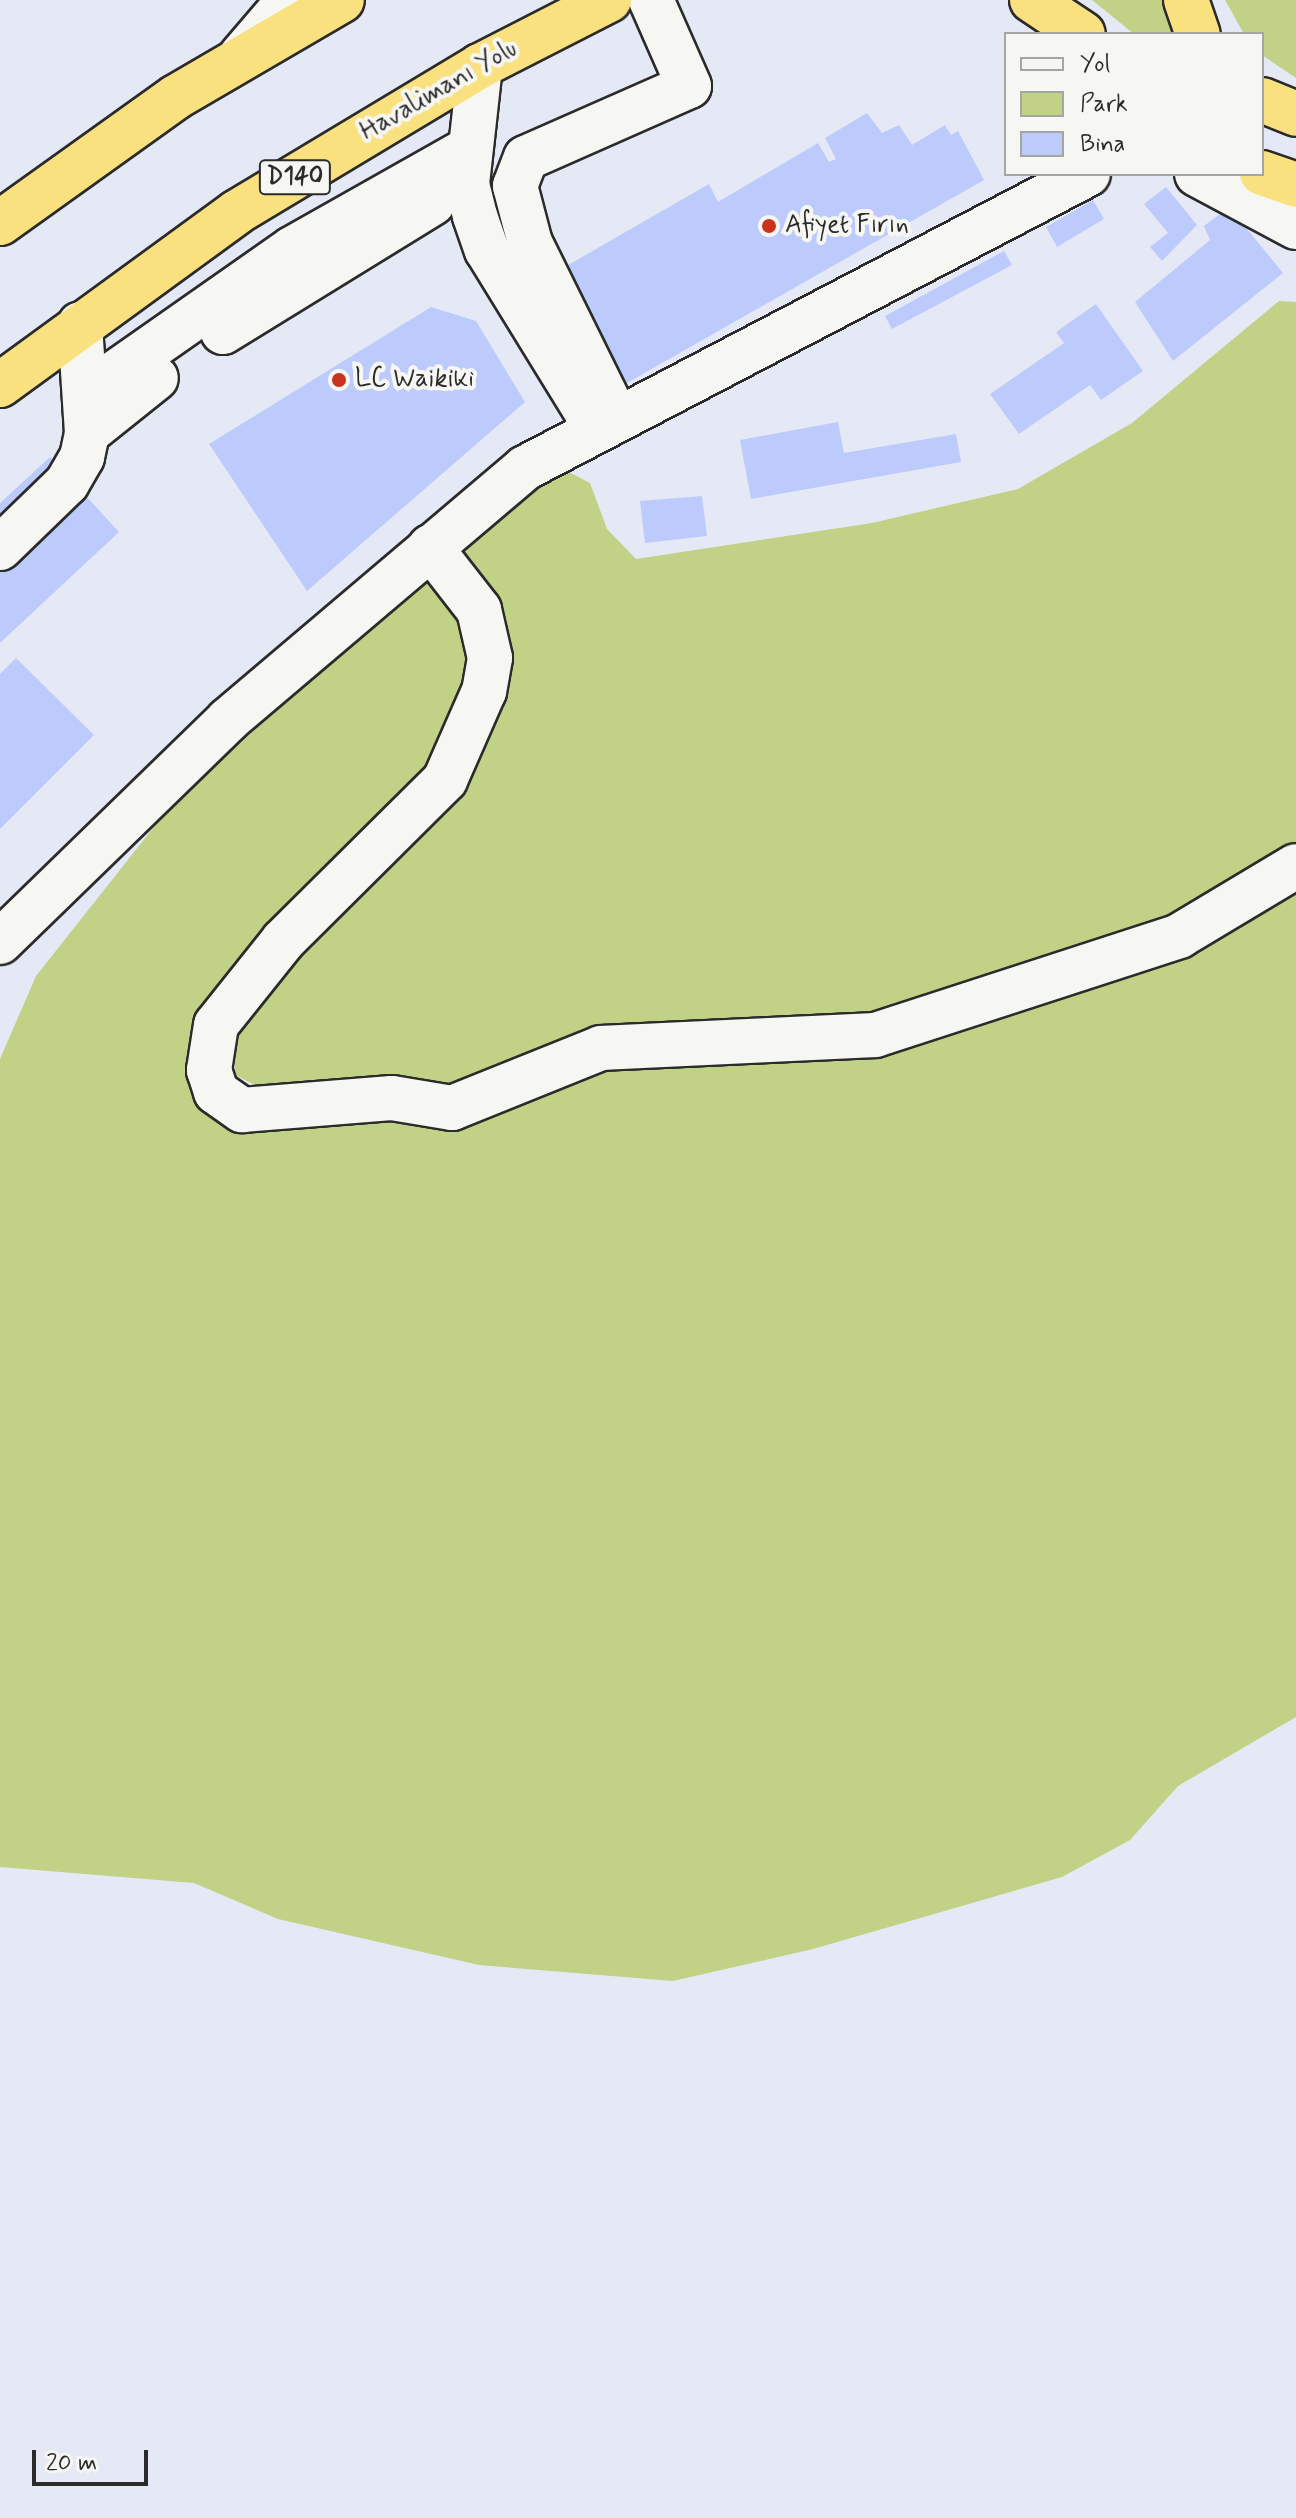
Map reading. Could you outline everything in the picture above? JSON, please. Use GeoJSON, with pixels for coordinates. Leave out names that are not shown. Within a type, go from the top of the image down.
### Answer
{"type":"FeatureCollection","features":[{"type":"Feature","properties":{"kind":"highway"},"geometry":{"type":"LineString","coordinates":[[0,223],[237,61],[342,0]]}},
{"type":"Feature","properties":{"kind":"highway","name":"Havalimanı Yolu"},"geometry":{"type":"LineString","coordinates":[[0,385],[237,212],[480,66],[609,0]]}},
{"type":"Feature","properties":{"kind":"highway"},"geometry":{"type":"LineString","coordinates":[[1032,0],[1080,32]]}},
{"type":"Feature","properties":{"kind":"highway"},"geometry":{"type":"LineString","coordinates":[[1186,0],[1197,32]]}},
{"type":"Feature","properties":{"kind":"highway"},"geometry":{"type":"LineString","coordinates":[[1264,101],[1296,114]]}},
{"type":"Feature","properties":{"kind":"highway"},"geometry":{"type":"LineString","coordinates":[[1264,174],[1296,185]]}},
{"type":"Feature","properties":{"kind":"street"},"geometry":{"type":"LineString","coordinates":[[237,61],[289,0]]}},
{"type":"Feature","properties":{"kind":"street"},"geometry":{"type":"LineString","coordinates":[[606,422],[530,243],[515,186],[526,158],[689,86],[651,0]]}},
{"type":"Feature","properties":{"kind":"street"},"geometry":{"type":"LineString","coordinates":[[480,66],[468,166],[487,250],[606,422]]}},
{"type":"Feature","properties":{"kind":"street"},"geometry":{"type":"LineString","coordinates":[[86,414],[292,249],[468,166]]}},
{"type":"Feature","properties":{"kind":"street"},"geometry":{"type":"LineString","coordinates":[[0,942],[228,720],[525,468],[606,422],[832,313],[1084,176]]}},
{"type":"Feature","properties":{"kind":"street"},"geometry":{"type":"LineString","coordinates":[[1201,176],[1296,227]]}},
{"type":"Feature","properties":{"kind":"street"},"geometry":{"type":"LineString","coordinates":[[0,548],[67,483],[86,414],[80,324]]}},
{"type":"Feature","properties":{"kind":"street"},"geometry":{"type":"LineString","coordinates":[[430,547],[479,610],[490,658],[480,703],[460,753],[420,810],[283,941],[216,1025],[209,1070],[216,1092],[242,1110],[392,1098],[452,1108],[601,1048],[875,1035],[1179,936],[1296,866]]}},
{"type":"Feature","properties":{"kind":"green space"},"geometry":{"type":"Polygon","coordinates":[[[1092,0],[1164,0],[1172,32],[1132,32],[1092,0]]]}},
{"type":"Feature","properties":{"kind":"green space"},"geometry":{"type":"Polygon","coordinates":[[[1225,0],[1296,0],[1296,78],[1264,56],[1264,32],[1243,32],[1225,0]]]}},
{"type":"Feature","properties":{"kind":"green space"},"geometry":{"type":"Polygon","coordinates":[[[1279,301],[1296,302],[1296,845],[1188,908],[875,1011],[629,1023],[449,1086],[257,1086],[235,1075],[233,1039],[272,979],[446,807],[485,585],[457,545],[542,474],[571,473],[590,483],[607,529],[636,559],[872,523],[1018,489],[1132,423],[1279,301]]]}},
{"type":"Feature","properties":{"kind":"green space"},"geometry":{"type":"Polygon","coordinates":[[[430,573],[474,626],[452,747],[209,1005],[217,1117],[594,1067],[890,1051],[1296,885],[1296,1717],[1178,1786],[1130,1840],[1062,1877],[813,1949],[673,1981],[479,1965],[278,1919],[194,1883],[0,1867],[0,1059],[36,976],[172,804],[430,573]]]}},
{"type":"Feature","properties":{"kind":"building","name":"Afiyet Fırın"},"geometry":{"type":"Polygon","coordinates":[[[867,113],[882,133],[899,125],[912,145],[945,125],[951,135],[958,131],[984,180],[620,387],[556,272],[709,184],[718,202],[818,143],[829,162],[836,159],[825,138],[867,113]]]}},
{"type":"Feature","properties":{"kind":"building"},"geometry":{"type":"Polygon","coordinates":[[[1166,187],[1197,225],[1162,261],[1150,247],[1168,233],[1144,204],[1166,187]]]}},
{"type":"Feature","properties":{"kind":"building"},"geometry":{"type":"Polygon","coordinates":[[[1093,200],[1104,219],[1057,247],[1046,227],[1093,200]]]}},
{"type":"Feature","properties":{"kind":"building"},"geometry":{"type":"Polygon","coordinates":[[[1229,207],[1283,273],[1173,361],[1135,302],[1210,240],[1204,226],[1229,207]]]}},
{"type":"Feature","properties":{"kind":"building"},"geometry":{"type":"Polygon","coordinates":[[[1004,251],[1012,265],[892,329],[885,316],[1004,251]]]}},
{"type":"Feature","properties":{"kind":"building"},"geometry":{"type":"Polygon","coordinates":[[[1096,304],[1143,371],[1101,400],[1090,385],[1019,434],[990,394],[1064,343],[1056,332],[1096,304]]]}},
{"type":"Feature","properties":{"kind":"building"},"geometry":{"type":"Polygon","coordinates":[[[431,307],[476,321],[525,402],[307,591],[209,444],[431,307]]]}},
{"type":"Feature","properties":{"kind":"building"},"geometry":{"type":"Polygon","coordinates":[[[838,422],[844,453],[956,434],[961,462],[751,499],[740,440],[838,422]]]}},
{"type":"Feature","properties":{"kind":"building"},"geometry":{"type":"Polygon","coordinates":[[[50,457],[119,532],[0,643],[0,503],[50,457]]]}},
{"type":"Feature","properties":{"kind":"building"},"geometry":{"type":"Polygon","coordinates":[[[702,496],[707,536],[645,543],[640,501],[702,496]]]}},
{"type":"Feature","properties":{"kind":"building"},"geometry":{"type":"Polygon","coordinates":[[[16,658],[94,735],[0,829],[0,674],[16,658]]]}},
{"type":"Feature","properties":{"kind":"place","name":"Afiyet Fırın"},"geometry":{"type":"Point","coordinates":[769,226]}},
{"type":"Feature","properties":{"kind":"place","name":"LC Waikiki"},"geometry":{"type":"Point","coordinates":[339,380]}}]}
